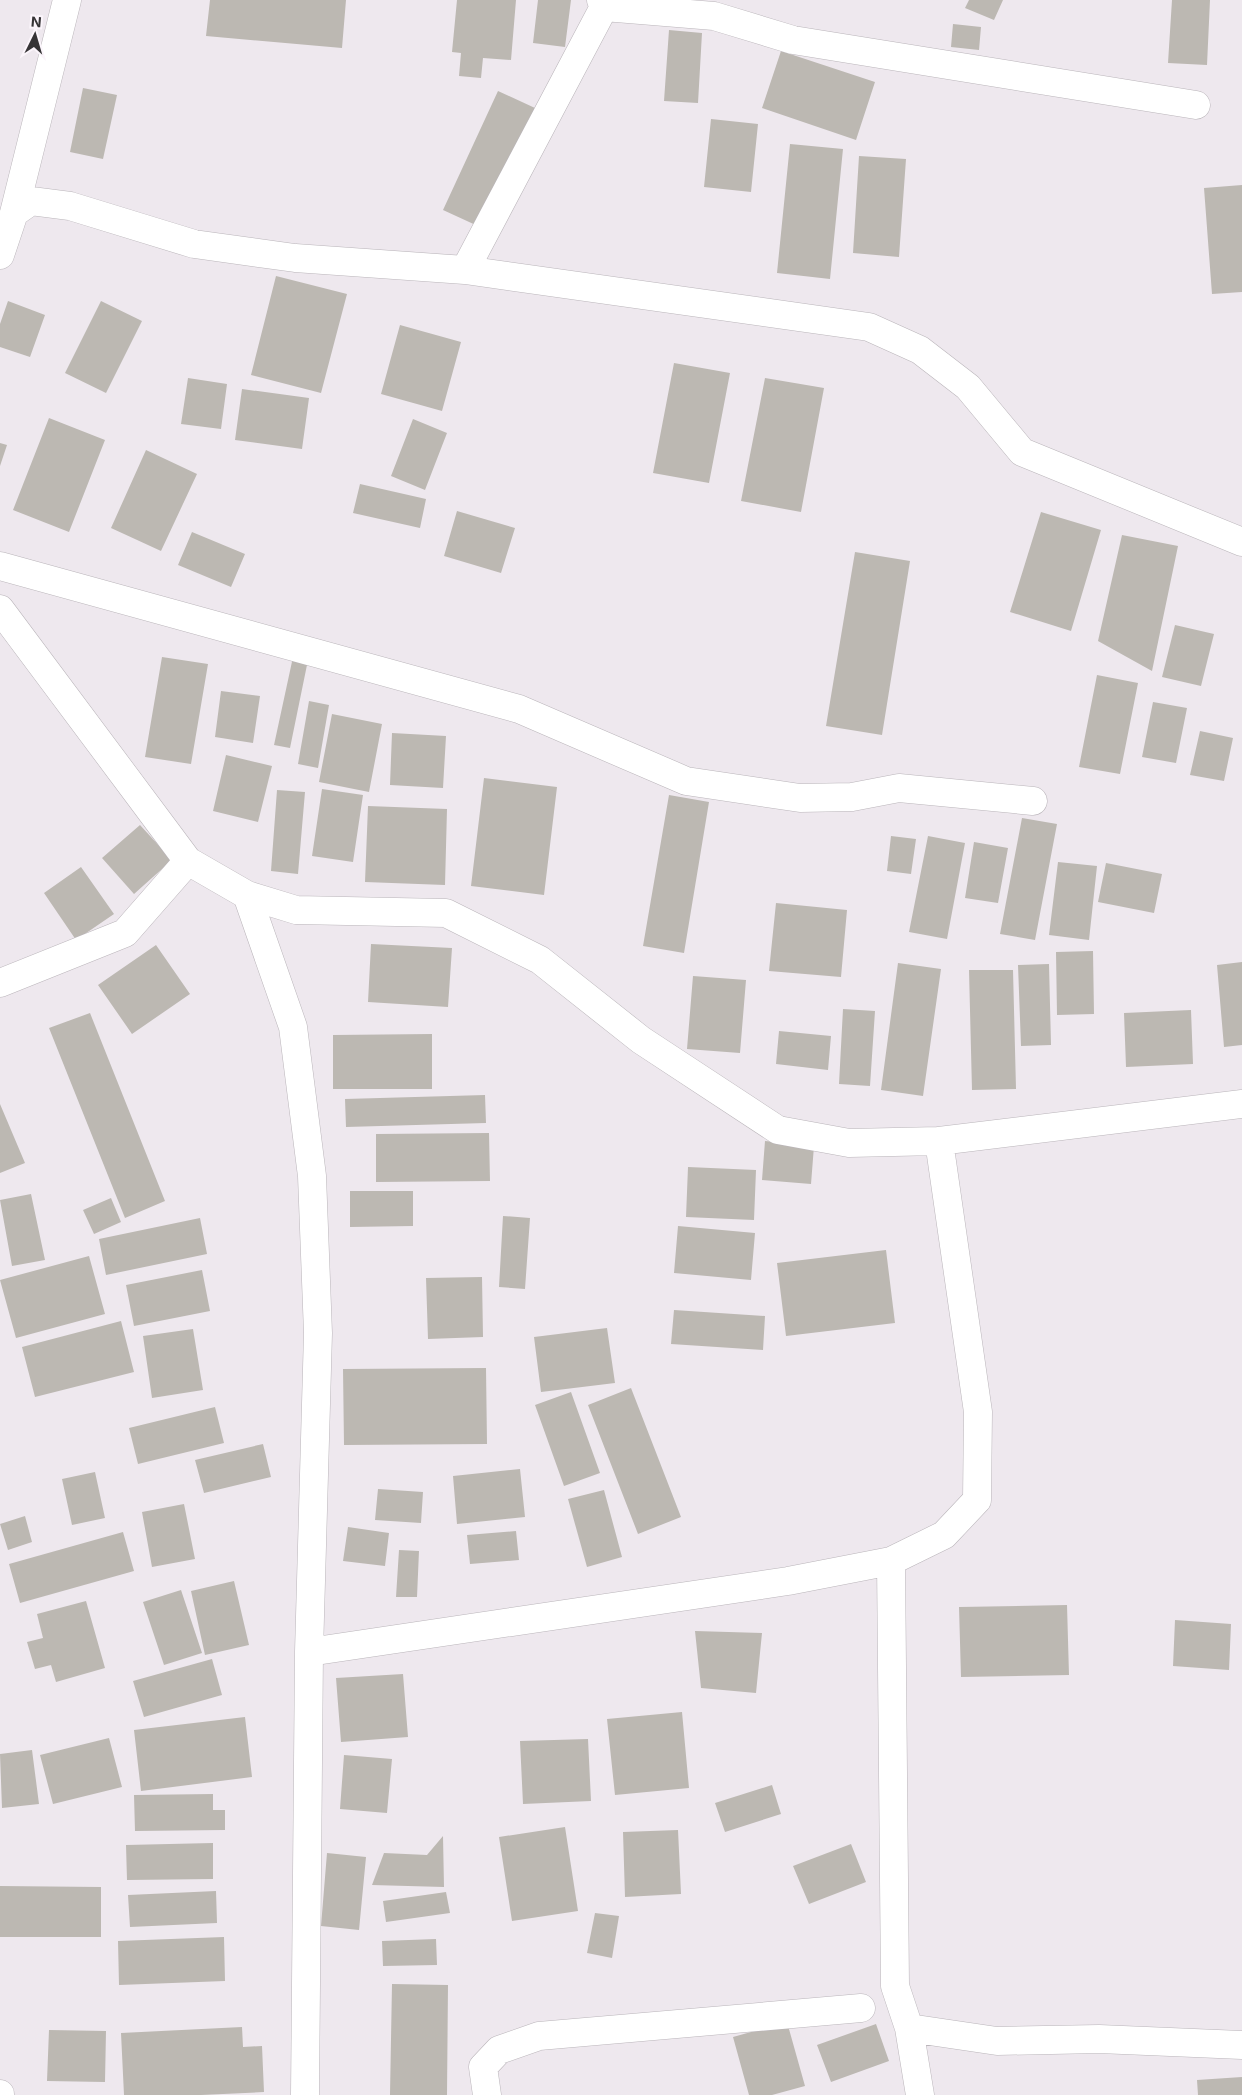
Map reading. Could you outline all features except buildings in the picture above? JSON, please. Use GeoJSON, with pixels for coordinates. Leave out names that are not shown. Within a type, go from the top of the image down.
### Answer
{"type":"FeatureCollection","features":[{"type":"Feature","properties":{"kind":"street"},"geometry":{"type":"LineString","coordinates":[[0,255],[14,213],[12,173],[67,0]]}},
{"type":"Feature","properties":{"kind":"street"},"geometry":{"type":"LineString","coordinates":[[466,270],[603,3],[714,16],[793,40],[1196,105]]}},
{"type":"Feature","properties":{"kind":"street"},"geometry":{"type":"LineString","coordinates":[[14,213],[31,201],[70,206],[194,244],[295,258],[466,270],[869,327],[920,350],[968,387],[1022,452],[1242,542]]}},
{"type":"Feature","properties":{"kind":"street"},"geometry":{"type":"LineString","coordinates":[[0,566],[519,709],[686,781],[800,798],[852,797],[899,788],[1032,801]]}},
{"type":"Feature","properties":{"kind":"street"},"geometry":{"type":"LineString","coordinates":[[0,609],[188,861],[247,895],[296,910],[446,913],[540,960],[641,1040],[778,1130],[849,1143],[939,1141],[1242,1104]]}},
{"type":"Feature","properties":{"kind":"street"},"geometry":{"type":"LineString","coordinates":[[0,983],[125,933],[188,861]]}},
{"type":"Feature","properties":{"kind":"street"},"geometry":{"type":"LineString","coordinates":[[247,895],[293,1027],[312,1176],[318,1333],[309,1652],[305,2095]]}},
{"type":"Feature","properties":{"kind":"street"},"geometry":{"type":"LineString","coordinates":[[309,1652],[788,1582],[891,1561],[944,1535],[978,1500],[978,1412],[939,1141]]}},
{"type":"Feature","properties":{"kind":"street"},"geometry":{"type":"LineString","coordinates":[[891,1561],[895,1986],[909,2028],[920,2095]]}},
{"type":"Feature","properties":{"kind":"street"},"geometry":{"type":"LineString","coordinates":[[487,2095],[483,2067],[499,2050],[539,2036],[861,2008]]}},
{"type":"Feature","properties":{"kind":"street"},"geometry":{"type":"LineString","coordinates":[[909,2028],[997,2041],[1099,2039],[1242,2045]]}}]}
